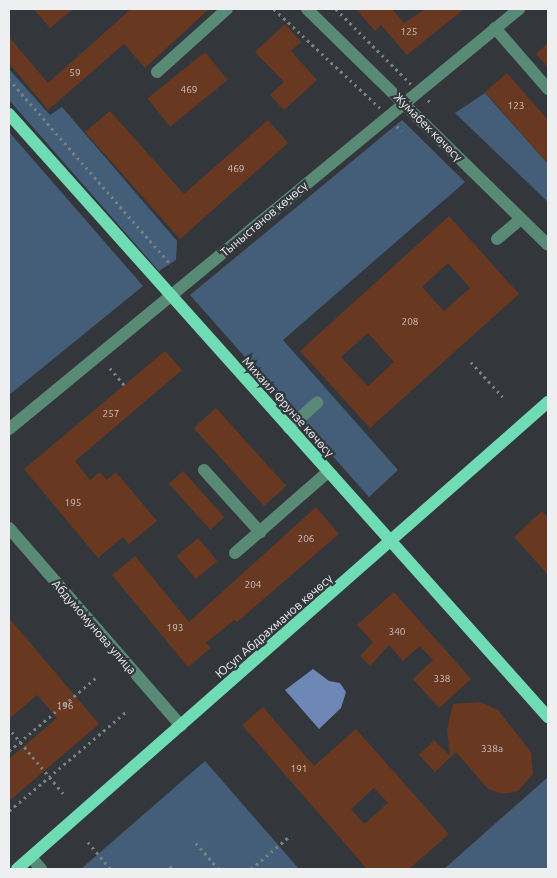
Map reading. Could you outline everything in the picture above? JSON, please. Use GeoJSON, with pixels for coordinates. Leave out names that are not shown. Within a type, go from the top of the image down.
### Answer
{"type":"FeatureCollection","features":[{"type":"Feature","properties":{"kind":"main road","name":"Михаил Фрунзе көчөсү"},"geometry":{"type":"LineString","coordinates":[[9,114],[548,717]]}},
{"type":"Feature","properties":{"kind":"main road","name":"Юсуп Абдрахманов көчөсү"},"geometry":{"type":"LineString","coordinates":[[17,869],[548,402]]}},
{"type":"Feature","properties":{"kind":"street"},"geometry":{"type":"LineString","coordinates":[[157,72],[226,9]]}},
{"type":"Feature","properties":{"kind":"street","name":"Жумабек көчөсү"},"geometry":{"type":"LineString","coordinates":[[307,9],[548,245]]}},
{"type":"Feature","properties":{"kind":"street","name":"Тыныстанов көчөсү"},"geometry":{"type":"LineString","coordinates":[[9,429],[171,297],[512,11]]}},
{"type":"Feature","properties":{"kind":"street"},"geometry":{"type":"LineString","coordinates":[[494,28],[548,89]]}},
{"type":"Feature","properties":{"kind":"street"},"geometry":{"type":"LineString","coordinates":[[497,239],[521,219]]}},
{"type":"Feature","properties":{"kind":"street"},"geometry":{"type":"LineString","coordinates":[[289,428],[317,403]]}},
{"type":"Feature","properties":{"kind":"street"},"geometry":{"type":"LineString","coordinates":[[204,470],[260,532]]}},
{"type":"Feature","properties":{"kind":"street"},"geometry":{"type":"LineString","coordinates":[[236,553],[328,472]]}},
{"type":"Feature","properties":{"kind":"street","name":"Абдумомунова улица"},"geometry":{"type":"LineString","coordinates":[[9,528],[180,726]]}},
{"type":"Feature","properties":{"kind":"street"},"geometry":{"type":"LineString","coordinates":[[31,857],[41,869]]}},
{"type":"Feature","properties":{"kind":"path"},"geometry":{"type":"LineString","coordinates":[[274,9],[380,108]]}},
{"type":"Feature","properties":{"kind":"path"},"geometry":{"type":"LineString","coordinates":[[336,9],[412,86]]}},
{"type":"Feature","properties":{"kind":"path"},"geometry":{"type":"LineString","coordinates":[[9,79],[171,265]]}},
{"type":"Feature","properties":{"kind":"path"},"geometry":{"type":"LineString","coordinates":[[427,99],[432,104]]}},
{"type":"Feature","properties":{"kind":"path"},"geometry":{"type":"LineString","coordinates":[[394,123],[402,131]]}},
{"type":"Feature","properties":{"kind":"path"},"geometry":{"type":"LineString","coordinates":[[471,362],[503,397]]}},
{"type":"Feature","properties":{"kind":"path"},"geometry":{"type":"LineString","coordinates":[[110,368],[125,386]]}},
{"type":"Feature","properties":{"kind":"path"},"geometry":{"type":"LineString","coordinates":[[9,751],[98,676]]}},
{"type":"Feature","properties":{"kind":"path"},"geometry":{"type":"LineString","coordinates":[[9,811],[127,711]]}},
{"type":"Feature","properties":{"kind":"path"},"geometry":{"type":"LineString","coordinates":[[12,732],[63,793]]}},
{"type":"Feature","properties":{"kind":"path"},"geometry":{"type":"LineString","coordinates":[[251,869],[291,835]]}},
{"type":"Feature","properties":{"kind":"path"},"geometry":{"type":"LineString","coordinates":[[88,842],[112,869]]}},
{"type":"Feature","properties":{"kind":"path"},"geometry":{"type":"LineString","coordinates":[[196,843],[219,869]]}},
{"type":"Feature","properties":{"kind":"shaded area"},"geometry":{"type":"Polygon","coordinates":[[[9,69],[50,115],[62,107],[177,241],[176,260],[159,271],[9,100],[9,69]]]}},
{"type":"Feature","properties":{"kind":"shaded area"},"geometry":{"type":"Polygon","coordinates":[[[485,93],[548,164],[548,202],[455,113],[485,93]]]}},
{"type":"Feature","properties":{"kind":"shaded area"},"geometry":{"type":"Polygon","coordinates":[[[402,120],[465,182],[283,340],[398,470],[369,497],[190,295],[402,120]]]}},
{"type":"Feature","properties":{"kind":"shaded area"},"geometry":{"type":"Polygon","coordinates":[[[9,132],[143,286],[9,395],[9,132]]]}},
{"type":"Feature","properties":{"kind":"shaded area"},"geometry":{"type":"Polygon","coordinates":[[[313,669],[329,681],[340,683],[346,692],[341,708],[319,729],[285,690],[313,669]]]}},
{"type":"Feature","properties":{"kind":"shaded area"},"geometry":{"type":"Polygon","coordinates":[[[205,761],[299,869],[81,869],[205,761]]]}},
{"type":"Feature","properties":{"kind":"shaded area"},"geometry":{"type":"Polygon","coordinates":[[[548,777],[548,869],[444,869],[548,777]]]}},
{"type":"Feature","properties":{"kind":"building"},"geometry":{"type":"Polygon","coordinates":[[[34,9],[73,9],[50,28],[34,9]]]}},
{"type":"Feature","properties":{"kind":"building"},"geometry":{"type":"Polygon","coordinates":[[[131,9],[209,9],[145,68],[124,44],[48,110],[9,63],[9,37],[48,83],[131,9]]]}},
{"type":"Feature","properties":{"kind":"building"},"geometry":{"type":"Polygon","coordinates":[[[356,9],[392,9],[404,23],[425,9],[464,9],[407,55],[381,25],[375,31],[356,9]]]}},
{"type":"Feature","properties":{"kind":"building"},"geometry":{"type":"Polygon","coordinates":[[[285,24],[301,42],[291,51],[317,80],[284,110],[270,95],[284,82],[255,52],[285,24]]]}},
{"type":"Feature","properties":{"kind":"building"},"geometry":{"type":"Polygon","coordinates":[[[548,43],[548,67],[536,54],[548,43]]]}},
{"type":"Feature","properties":{"kind":"building"},"geometry":{"type":"Polygon","coordinates":[[[205,52],[228,80],[170,127],[147,99],[205,52]]]}},
{"type":"Feature","properties":{"kind":"building"},"geometry":{"type":"Polygon","coordinates":[[[507,73],[548,120],[548,164],[485,92],[507,73]]]}},
{"type":"Feature","properties":{"kind":"building"},"geometry":{"type":"Polygon","coordinates":[[[110,111],[184,194],[268,120],[288,143],[180,239],[85,132],[110,111]]]}},
{"type":"Feature","properties":{"kind":"building"},"geometry":{"type":"Polygon","coordinates":[[[449,216],[519,294],[370,428],[300,351],[449,216]],[[448,263],[422,287],[444,311],[470,288],[448,263]],[[368,333],[341,357],[368,386],[394,362],[368,333]]]}},
{"type":"Feature","properties":{"kind":"building"},"geometry":{"type":"Polygon","coordinates":[[[165,351],[182,370],[75,461],[90,480],[100,472],[107,480],[116,472],[157,521],[129,544],[123,537],[98,558],[24,469],[165,351]]]}},
{"type":"Feature","properties":{"kind":"building"},"geometry":{"type":"Polygon","coordinates":[[[216,408],[286,486],[264,506],[194,428],[216,408]]]}},
{"type":"Feature","properties":{"kind":"building"},"geometry":{"type":"Polygon","coordinates":[[[183,471],[224,517],[210,530],[169,484],[183,471]]]}},
{"type":"Feature","properties":{"kind":"building"},"geometry":{"type":"Polygon","coordinates":[[[316,507],[339,534],[237,622],[234,620],[206,643],[211,648],[188,667],[112,575],[135,556],[189,622],[316,507]]]}},
{"type":"Feature","properties":{"kind":"building"},"geometry":{"type":"Polygon","coordinates":[[[542,511],[548,518],[548,575],[514,537],[542,511]]]}},
{"type":"Feature","properties":{"kind":"building"},"geometry":{"type":"Polygon","coordinates":[[[198,538],[217,561],[196,579],[177,556],[198,538]]]}},
{"type":"Feature","properties":{"kind":"building"},"geometry":{"type":"Polygon","coordinates":[[[394,592],[471,679],[439,708],[413,679],[433,660],[420,646],[403,661],[389,645],[370,666],[360,656],[373,642],[357,625],[394,592]]]}},
{"type":"Feature","properties":{"kind":"building"},"geometry":{"type":"Polygon","coordinates":[[[9,618],[99,724],[9,801],[9,759],[57,718],[37,695],[9,719],[9,618]]]}},
{"type":"Feature","properties":{"kind":"building"},"geometry":{"type":"Polygon","coordinates":[[[480,702],[498,710],[531,752],[533,774],[518,791],[503,794],[488,789],[456,752],[435,772],[419,755],[434,740],[450,756],[447,730],[453,704],[480,702]]]}},
{"type":"Feature","properties":{"kind":"building"},"geometry":{"type":"Polygon","coordinates":[[[263,707],[314,766],[356,729],[449,834],[409,869],[367,869],[242,725],[263,707]],[[374,788],[351,809],[364,824],[388,803],[374,788]]]}}]}
